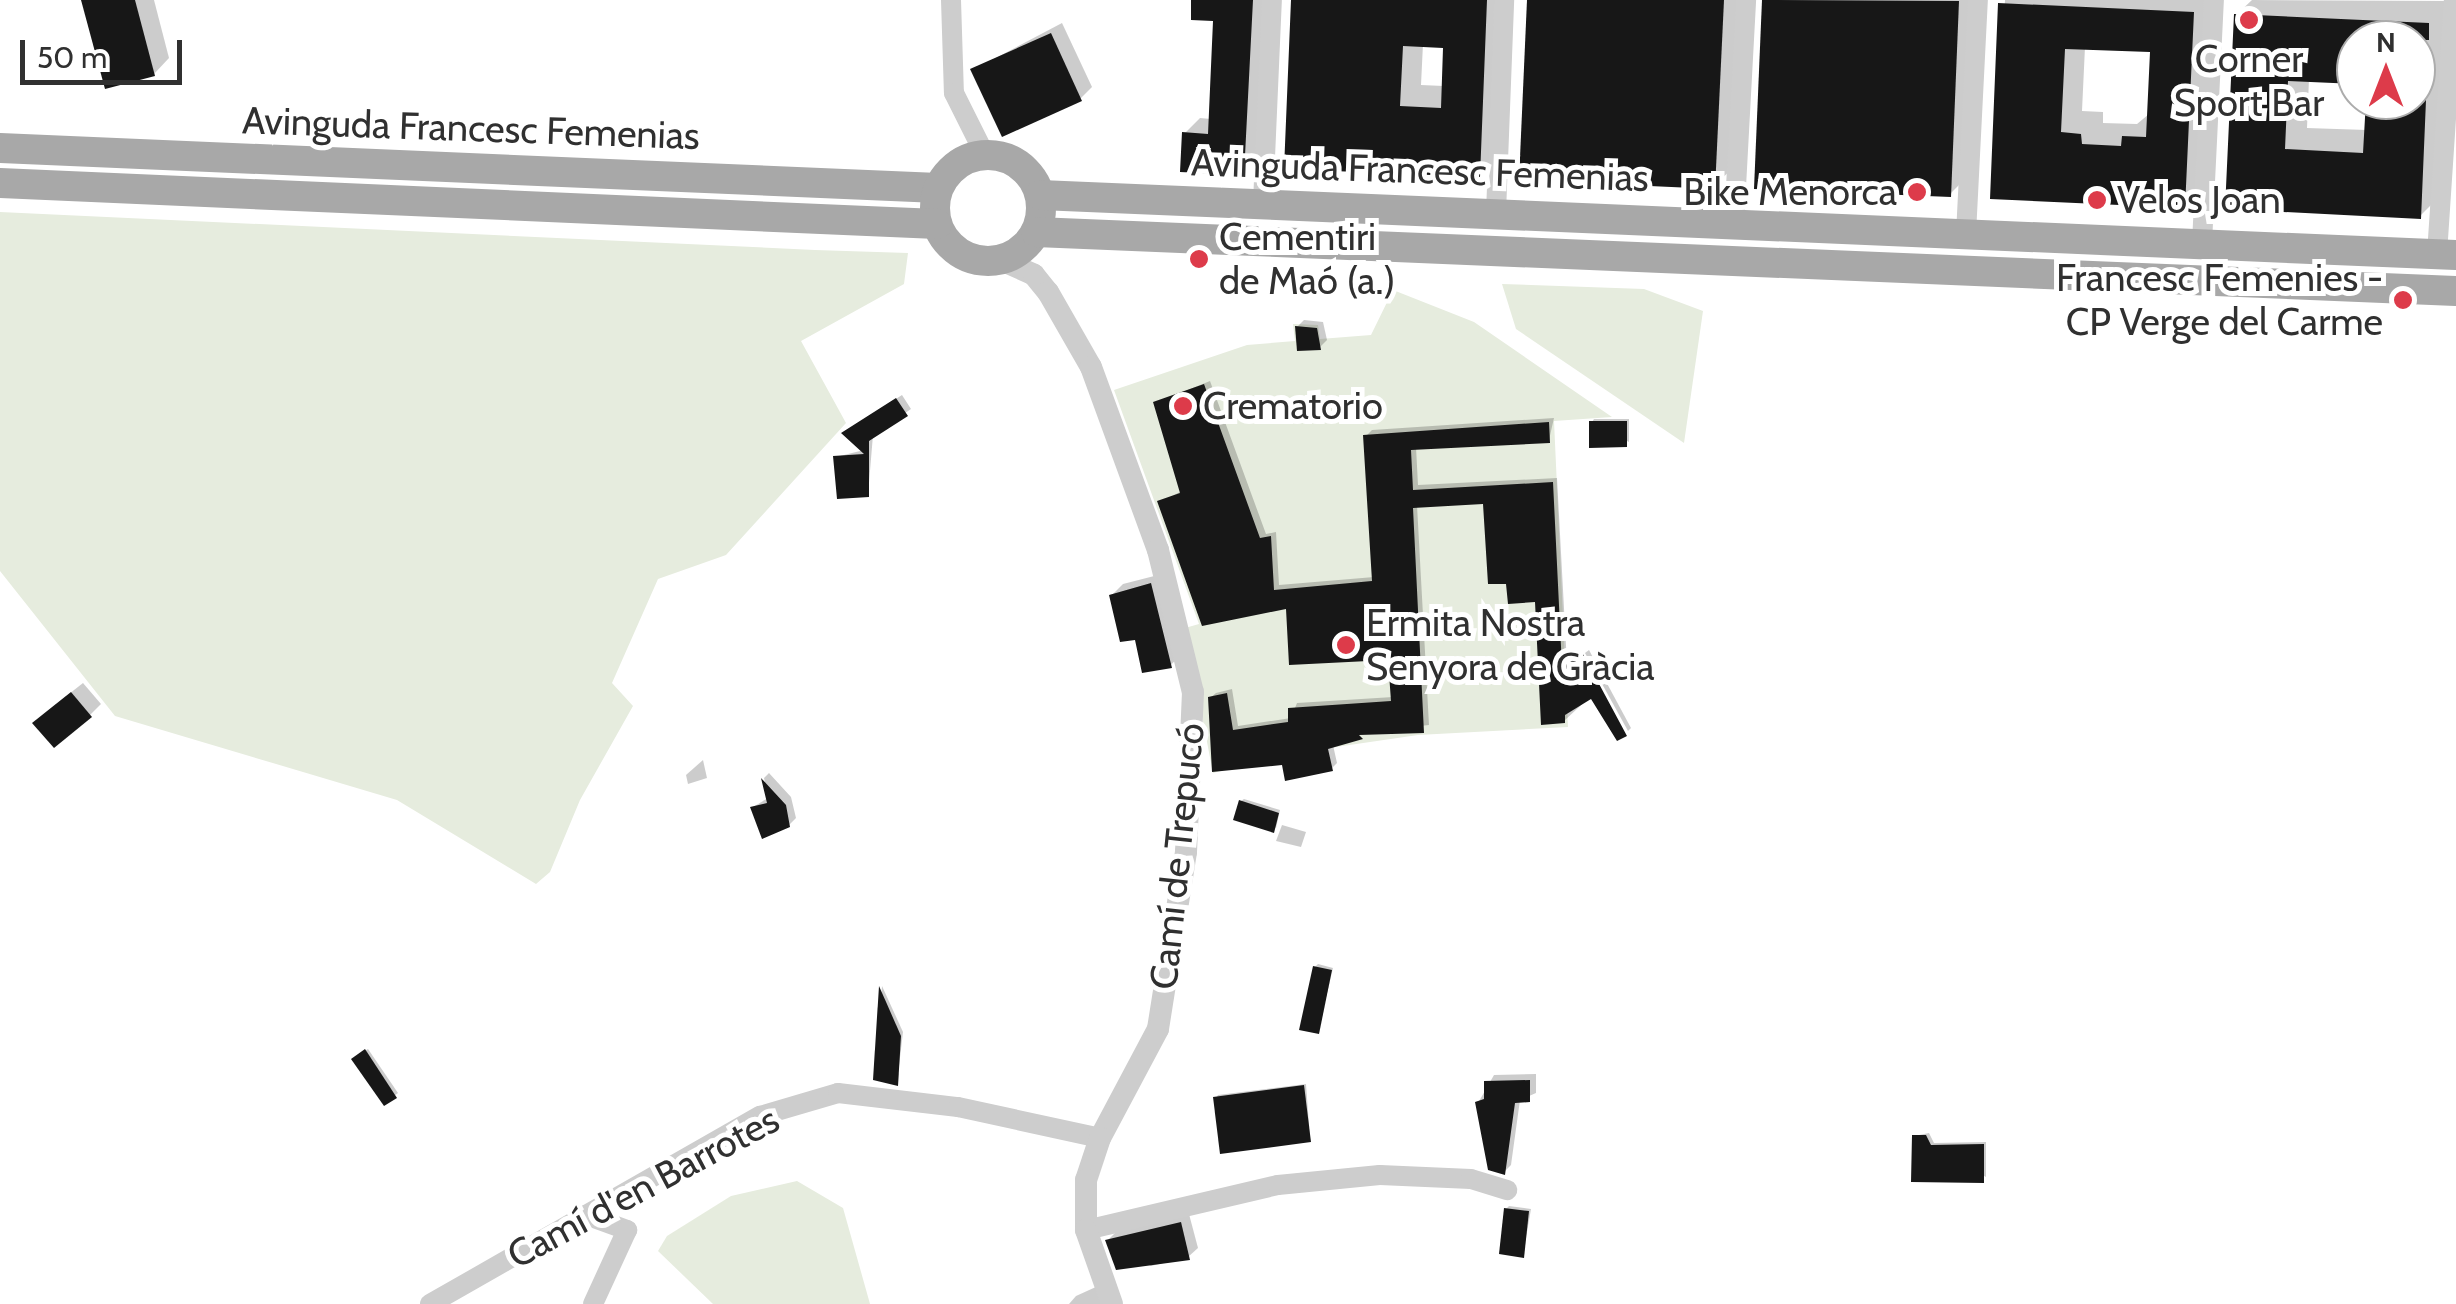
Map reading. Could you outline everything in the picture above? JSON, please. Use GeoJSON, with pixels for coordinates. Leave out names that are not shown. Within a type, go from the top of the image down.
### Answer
{"type":"FeatureCollection","features":[{"type":"Feature","properties":{"kind":"main road","name":"Avinguda Francesc Femenias"},"geometry":{"type":"LineString","coordinates":[[0,148],[938,188]]}},
{"type":"Feature","properties":{"kind":"main road"},"geometry":{"type":"LineString","coordinates":[[985,155],[1014,162],[1040,195],[1036,232],[1001,260],[955,250],[937,224],[938,188],[966,159],[985,155]]}},
{"type":"Feature","properties":{"kind":"main road","name":"Avinguda Francesc Femenias"},"geometry":{"type":"LineString","coordinates":[[0,183],[937,224]]}},
{"type":"Feature","properties":{"kind":"main road","name":"Avinguda Francesc Femenias"},"geometry":{"type":"LineString","coordinates":[[1040,195],[2446,255]]}},
{"type":"Feature","properties":{"kind":"main road","name":"Avinguda Francesc Femenias"},"geometry":{"type":"LineString","coordinates":[[1036,232],[2456,292]]}},
{"type":"Feature","properties":{"kind":"street"},"geometry":{"type":"LineString","coordinates":[[951,0],[954,92],[985,155]]}},
{"type":"Feature","properties":{"kind":"street"},"geometry":{"type":"LineString","coordinates":[[1263,203],[1272,0]]}},
{"type":"Feature","properties":{"kind":"street"},"geometry":{"type":"LineString","coordinates":[[1496,213],[1504,0]]}},
{"type":"Feature","properties":{"kind":"street"},"geometry":{"type":"LineString","coordinates":[[1734,224],[1746,0]]}},
{"type":"Feature","properties":{"kind":"street"},"geometry":{"type":"LineString","coordinates":[[1966,234],[1978,0]]}},
{"type":"Feature","properties":{"kind":"street"},"geometry":{"type":"LineString","coordinates":[[2202,243],[2214,0]]}},
{"type":"Feature","properties":{"kind":"street"},"geometry":{"type":"LineString","coordinates":[[2446,255],[2454,0]]}},
{"type":"Feature","properties":{"kind":"street","name":"Camí de Trepucó"},"geometry":{"type":"LineString","coordinates":[[1001,260],[1034,275],[1091,367],[1158,550],[1193,692],[1186,852],[1158,1029],[1100,1138],[1086,1180],[1086,1230],[1112,1304]]}},
{"type":"Feature","properties":{"kind":"street","name":"Camí d'en Barrotes"},"geometry":{"type":"LineString","coordinates":[[430,1304],[760,1116],[838,1093],[958,1107],[1100,1138]]}},
{"type":"Feature","properties":{"kind":"street"},"geometry":{"type":"LineString","coordinates":[[1086,1230],[1278,1185],[1380,1175],[1471,1180],[1508,1190]]}},
{"type":"Feature","properties":{"kind":"street"},"geometry":{"type":"LineString","coordinates":[[586,1216],[627,1230],[594,1304]]}},
{"type":"Feature","properties":{"kind":"shaded area"},"geometry":{"type":"Polygon","coordinates":[[[0,212],[908,253],[904,284],[801,341],[846,423],[726,555],[658,579],[612,683],[633,706],[580,800],[550,872],[536,884],[397,800],[115,716],[0,571],[0,212]]]}},
{"type":"Feature","properties":{"kind":"shaded area"},"geometry":{"type":"Polygon","coordinates":[[[1502,284],[1644,289],[1703,311],[1684,443],[1516,329],[1502,284]]]}},
{"type":"Feature","properties":{"kind":"shaded area"},"geometry":{"type":"Polygon","coordinates":[[[1393,290],[1474,322],[1612,417],[1554,421],[1568,727],[1418,735],[1281,755],[1213,773],[1185,628],[1199,624],[1114,390],[1247,345],[1295,341],[1293,324],[1318,325],[1320,339],[1371,335],[1393,290]]]}},
{"type":"Feature","properties":{"kind":"shaded area"},"geometry":{"type":"Polygon","coordinates":[[[797,1181],[843,1208],[870,1304],[713,1304],[658,1251],[667,1236],[731,1196],[797,1181]]]}},
{"type":"Feature","properties":{"kind":"building"},"geometry":{"type":"Polygon","coordinates":[[[81,0],[135,0],[155,76],[105,89],[81,0]]]}},
{"type":"Feature","properties":{"kind":"building"},"geometry":{"type":"Polygon","coordinates":[[[1191,0],[1253,0],[1244,175],[1180,172],[1182,132],[1208,134],[1213,21],[1191,20],[1191,0]]]}},
{"type":"Feature","properties":{"kind":"building"},"geometry":{"type":"Polygon","coordinates":[[[1291,0],[1487,0],[1480,177],[1284,169],[1291,0]],[[1403,46],[1400,106],[1441,108],[1443,48],[1403,46]]]}},
{"type":"Feature","properties":{"kind":"building"},"geometry":{"type":"Polygon","coordinates":[[[1527,0],[1724,0],[1715,189],[1519,180],[1527,0]]]}},
{"type":"Feature","properties":{"kind":"building"},"geometry":{"type":"Polygon","coordinates":[[[1762,0],[1959,1],[1951,197],[1754,189],[1762,0]]]}},
{"type":"Feature","properties":{"kind":"building"},"geometry":{"type":"Polygon","coordinates":[[[1998,3],[2194,12],[2185,208],[1990,199],[1998,3]],[[2065,49],[2061,132],[2081,134],[2082,144],[2121,146],[2122,136],[2146,137],[2150,52],[2065,49]]]}},
{"type":"Feature","properties":{"kind":"building"},"geometry":{"type":"Polygon","coordinates":[[[2234,14],[2364,20],[2336,20],[2336,83],[2288,81],[2285,149],[2363,153],[2365,120],[2425,120],[2421,219],[2225,209],[2234,14]]]}},
{"type":"Feature","properties":{"kind":"building"},"geometry":{"type":"Polygon","coordinates":[[[1051,33],[1082,101],[1002,137],[970,69],[1051,33]]]}},
{"type":"Feature","properties":{"kind":"building"},"geometry":{"type":"Polygon","coordinates":[[[1295,326],[1317,328],[1321,350],[1297,351],[1295,326]]]}},
{"type":"Feature","properties":{"kind":"building"},"geometry":{"type":"Polygon","coordinates":[[[1204,384],[1260,538],[1271,536],[1274,590],[1372,581],[1363,435],[1549,422],[1550,443],[1411,450],[1413,490],[1553,482],[1562,667],[1583,654],[1627,736],[1617,741],[1591,699],[1565,715],[1565,723],[1541,725],[1535,602],[1508,604],[1506,584],[1488,584],[1483,504],[1413,508],[1424,733],[1359,735],[1363,739],[1328,749],[1333,771],[1285,781],[1282,765],[1212,772],[1208,697],[1227,693],[1233,730],[1288,722],[1288,708],[1391,701],[1388,660],[1289,665],[1286,609],[1202,626],[1157,501],[1180,493],[1153,402],[1204,384]]]}},
{"type":"Feature","properties":{"kind":"building"},"geometry":{"type":"Polygon","coordinates":[[[896,398],[908,416],[869,441],[869,497],[837,499],[833,456],[864,454],[841,433],[896,398]]]}},
{"type":"Feature","properties":{"kind":"building"},"geometry":{"type":"Polygon","coordinates":[[[1589,421],[1627,421],[1627,447],[1589,448],[1589,421]]]}},
{"type":"Feature","properties":{"kind":"building"},"geometry":{"type":"Polygon","coordinates":[[[1151,583],[1172,668],[1142,673],[1135,640],[1120,642],[1109,595],[1151,583]]]}},
{"type":"Feature","properties":{"kind":"building"},"geometry":{"type":"Polygon","coordinates":[[[71,692],[92,717],[54,748],[32,723],[71,692]]]}},
{"type":"Feature","properties":{"kind":"building"},"geometry":{"type":"Polygon","coordinates":[[[761,778],[786,805],[790,827],[762,839],[750,807],[767,803],[761,778]]]}},
{"type":"Feature","properties":{"kind":"building"},"geometry":{"type":"Polygon","coordinates":[[[1239,800],[1279,813],[1274,833],[1233,820],[1239,800]]]}},
{"type":"Feature","properties":{"kind":"building"},"geometry":{"type":"Polygon","coordinates":[[[1313,966],[1332,970],[1319,1034],[1299,1030],[1313,966]]]}},
{"type":"Feature","properties":{"kind":"building"},"geometry":{"type":"Polygon","coordinates":[[[879,986],[901,1036],[898,1086],[873,1080],[879,986]]]}},
{"type":"Feature","properties":{"kind":"building"},"geometry":{"type":"Polygon","coordinates":[[[365,1049],[397,1098],[384,1106],[351,1059],[365,1049]]]}},
{"type":"Feature","properties":{"kind":"building"},"geometry":{"type":"Polygon","coordinates":[[[1530,1080],[1530,1102],[1515,1103],[1505,1175],[1488,1170],[1475,1102],[1484,1099],[1484,1081],[1530,1080]]]}},
{"type":"Feature","properties":{"kind":"building"},"geometry":{"type":"Polygon","coordinates":[[[1304,1085],[1311,1142],[1220,1154],[1213,1097],[1304,1085]]]}},
{"type":"Feature","properties":{"kind":"building"},"geometry":{"type":"Polygon","coordinates":[[[1912,1135],[1926,1135],[1931,1145],[1984,1144],[1984,1183],[1911,1182],[1912,1135]]]}},
{"type":"Feature","properties":{"kind":"building"},"geometry":{"type":"Polygon","coordinates":[[[1504,1208],[1529,1211],[1524,1258],[1499,1254],[1504,1208]]]}},
{"type":"Feature","properties":{"kind":"building"},"geometry":{"type":"Polygon","coordinates":[[[1181,1222],[1190,1260],[1116,1270],[1105,1240],[1181,1222]]]}},
{"type":"Feature","properties":{"kind":"place","name":"Corner Sport Bar"},"geometry":{"type":"Point","coordinates":[2249,20]}},
{"type":"Feature","properties":{"kind":"place","name":"Bike Menorca"},"geometry":{"type":"Point","coordinates":[1917,192]}},
{"type":"Feature","properties":{"kind":"place","name":"Velos Joan"},"geometry":{"type":"Point","coordinates":[2097,200]}},
{"type":"Feature","properties":{"kind":"place","name":"Cementiri de Maó (a.)"},"geometry":{"type":"Point","coordinates":[1199,259]}},
{"type":"Feature","properties":{"kind":"place","name":"Francesc Femenies - CP Verge del Carme"},"geometry":{"type":"Point","coordinates":[2403,300]}},
{"type":"Feature","properties":{"kind":"place","name":"Crematorio"},"geometry":{"type":"Point","coordinates":[1183,406]}},
{"type":"Feature","properties":{"kind":"place","name":"Ermita Nostra Senyora de Gràcia"},"geometry":{"type":"Point","coordinates":[1346,645]}}]}
